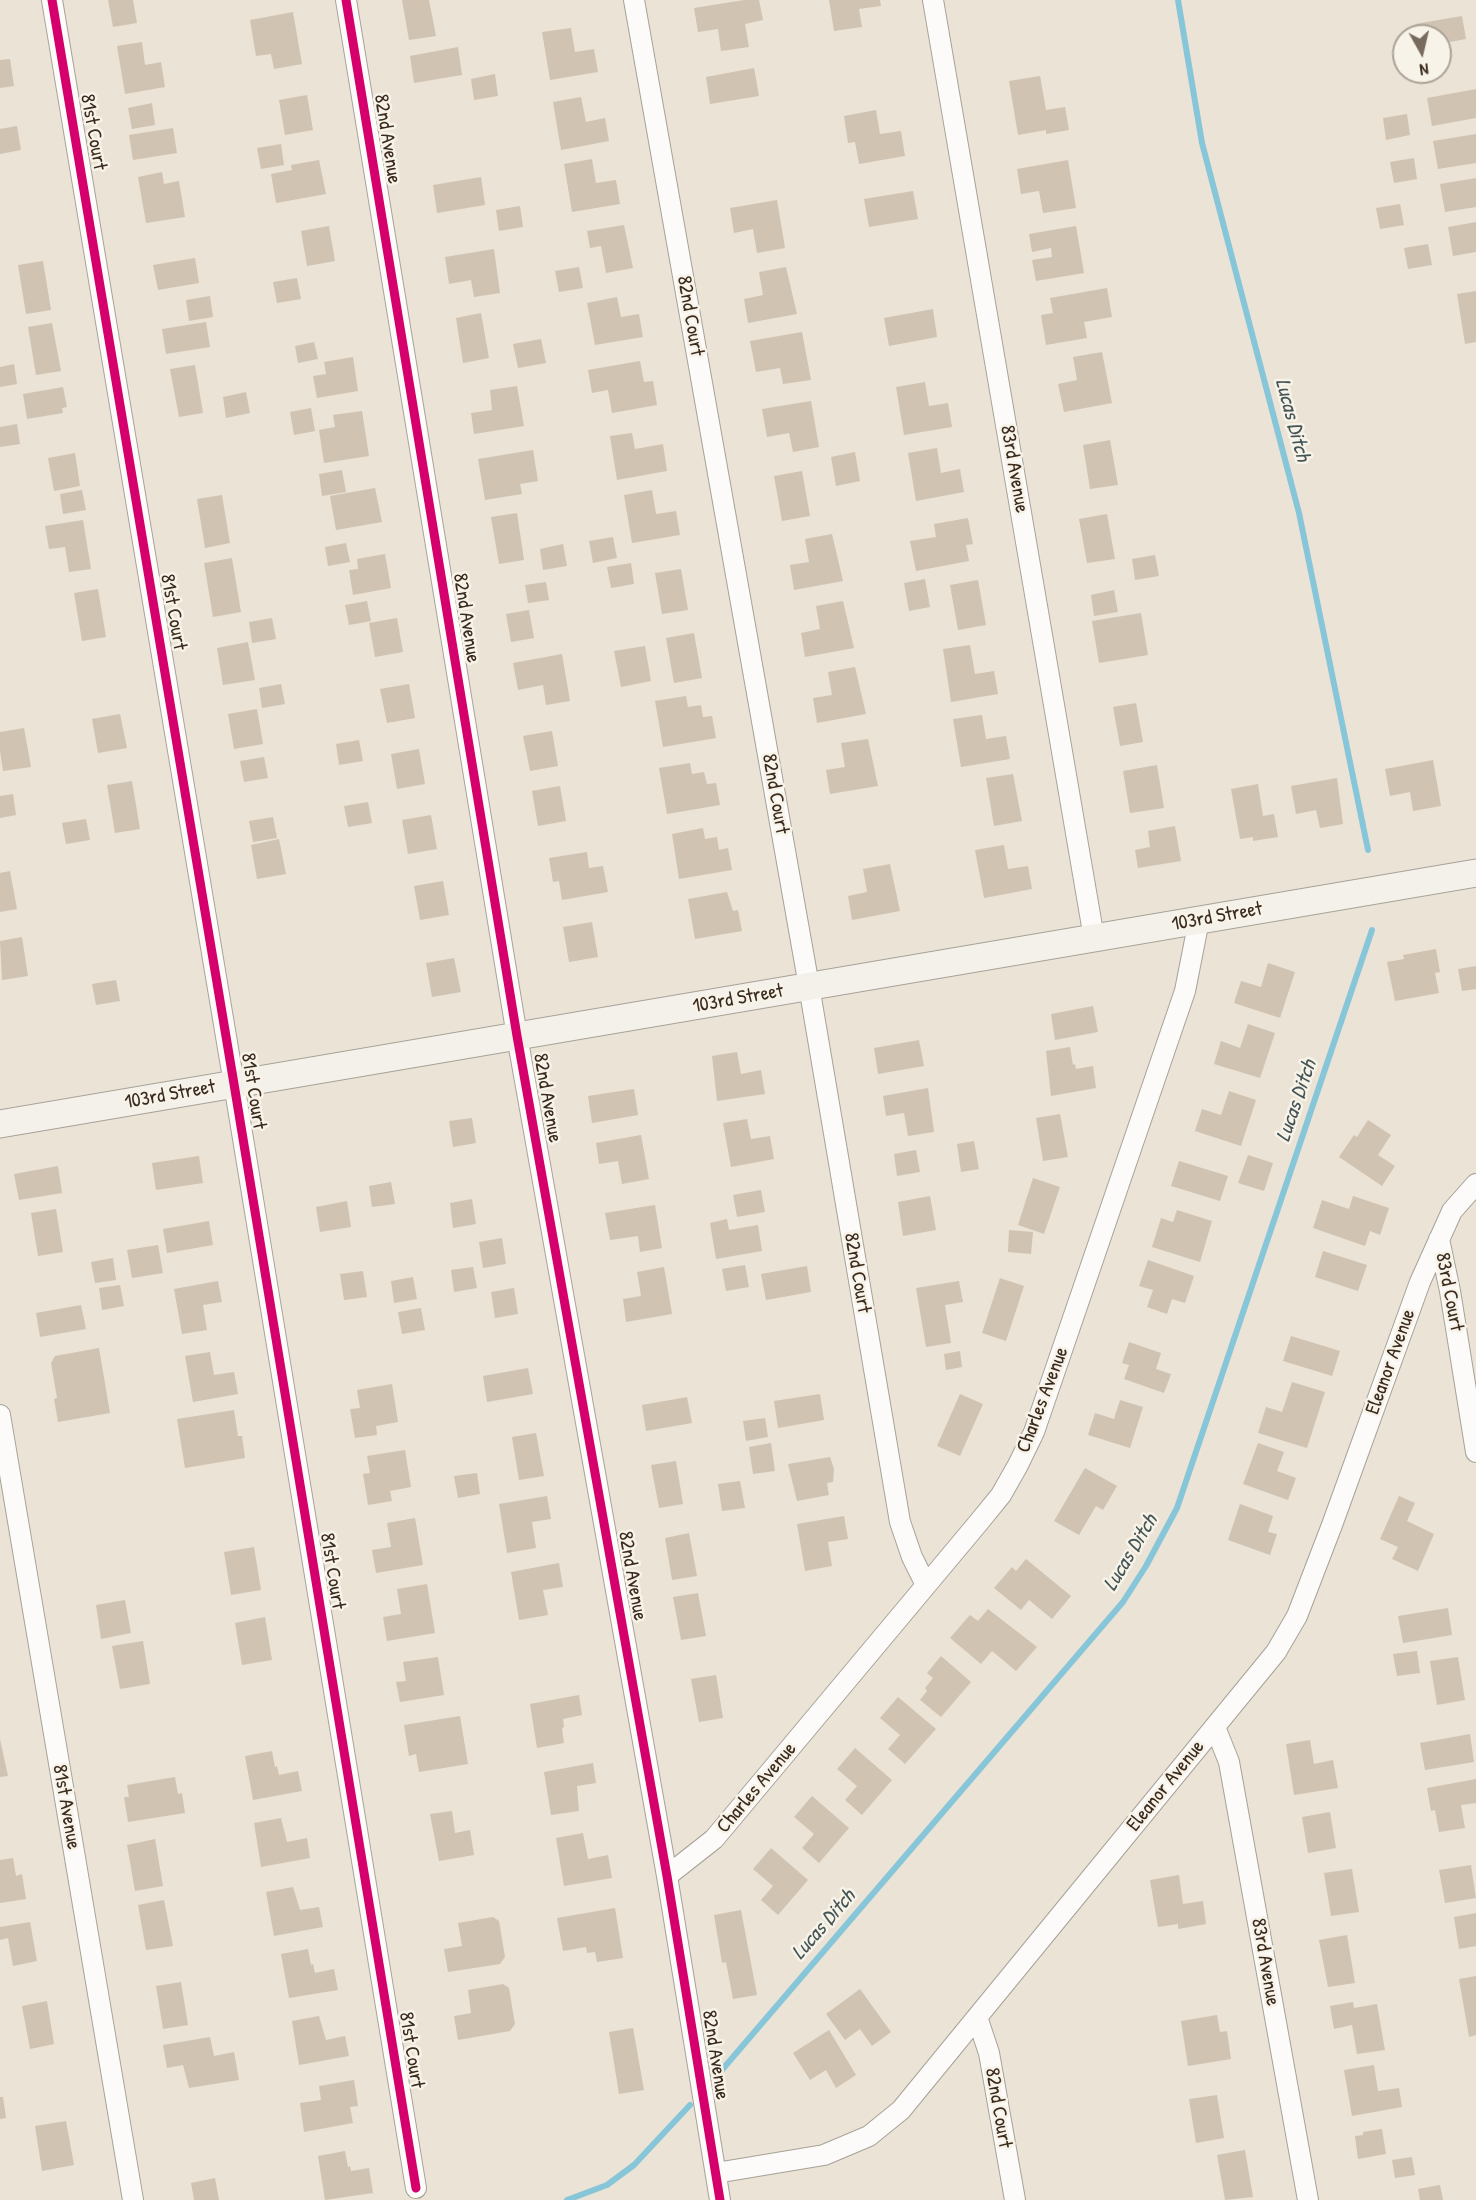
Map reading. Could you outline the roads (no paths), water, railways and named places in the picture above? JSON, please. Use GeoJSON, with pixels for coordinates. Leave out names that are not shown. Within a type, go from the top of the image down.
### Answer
{"type":"FeatureCollection","features":[{"type":"Feature","properties":{"kind":"street","name":"81st Court"},"geometry":{"type":"LineString","coordinates":[[52,0],[416,2188]]}},
{"type":"Feature","properties":{"kind":"street","name":"82nd Avenue"},"geometry":{"type":"LineString","coordinates":[[346,0],[518,1036],[667,1876],[720,2200]]}},
{"type":"Feature","properties":{"kind":"street","name":"82nd Court"},"geometry":{"type":"LineString","coordinates":[[634,0],[809,986],[900,1522],[912,1557],[926,1585]]}},
{"type":"Feature","properties":{"kind":"street","name":"83rd Avenue"},"geometry":{"type":"LineString","coordinates":[[933,0],[1094,938]]}},
{"type":"Feature","properties":{"kind":"street","name":"103rd Street"},"geometry":{"type":"LineString","coordinates":[[0,1124],[1476,873]]}},
{"type":"Feature","properties":{"kind":"street","name":"Charles Avenue"},"geometry":{"type":"LineString","coordinates":[[667,1876],[714,1839],[1001,1494],[1018,1465],[1034,1432],[1185,991],[1199,920]]}},
{"type":"Feature","properties":{"kind":"street","name":"Eleanor Avenue"},"geometry":{"type":"LineString","coordinates":[[716,2173],[824,2155],[869,2136],[901,2110],[1276,1652],[1297,1616],[1420,1282],[1452,1211],[1476,1184]]}},
{"type":"Feature","properties":{"kind":"street","name":"83rd Court"},"geometry":{"type":"LineString","coordinates":[[1439,1239],[1450,1291],[1476,1452]]}},
{"type":"Feature","properties":{"kind":"street","name":"81st Avenue"},"geometry":{"type":"LineString","coordinates":[[0,1415],[133,2200]]}},
{"type":"Feature","properties":{"kind":"street","name":"83rd Avenue"},"geometry":{"type":"LineString","coordinates":[[1215,1727],[1229,1762],[1308,2200]]}},
{"type":"Feature","properties":{"kind":"street","name":"82nd Court"},"geometry":{"type":"LineString","coordinates":[[977,2017],[988,2053],[1015,2200]]}},
{"type":"Feature","properties":{"kind":"waterway","name":"Lucas Ditch"},"geometry":{"type":"LineString","coordinates":[[1178,0],[1202,143],[1299,513],[1368,850]]}},
{"type":"Feature","properties":{"kind":"waterway","name":"Lucas Ditch"},"geometry":{"type":"LineString","coordinates":[[715,2078],[1123,1602],[1146,1566],[1177,1508],[1372,930]]}},
{"type":"Feature","properties":{"kind":"waterway","name":"Lucas Ditch"},"geometry":{"type":"LineString","coordinates":[[567,2200],[607,2185],[634,2165],[690,2105]]}}]}
